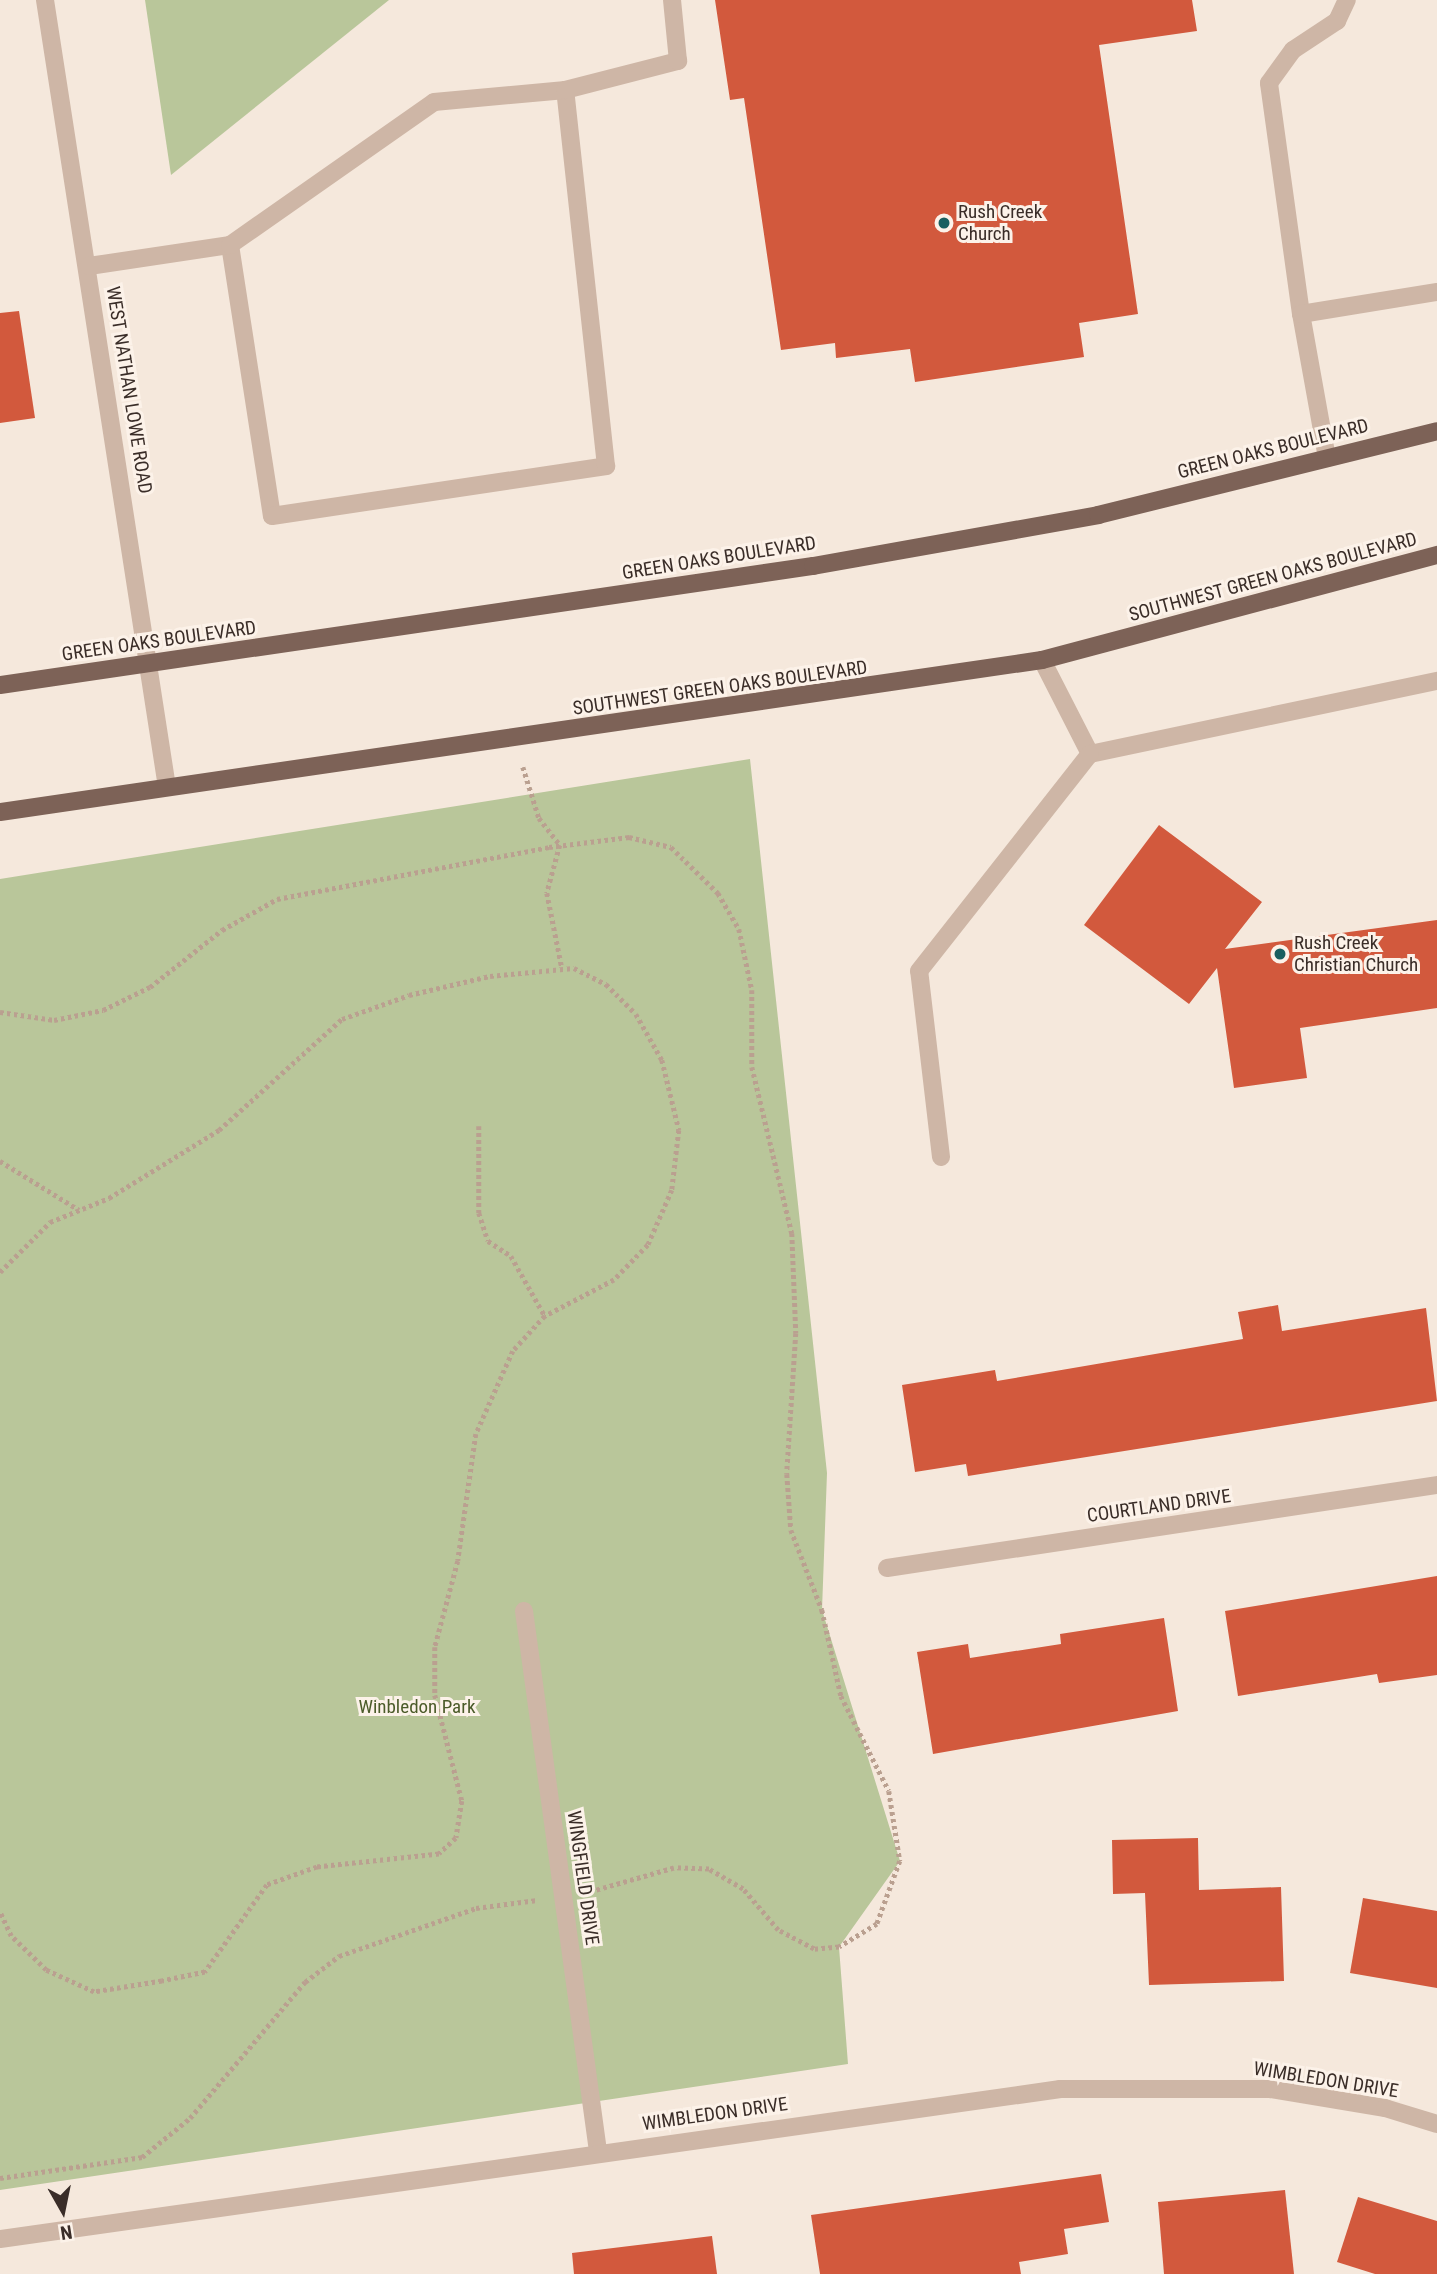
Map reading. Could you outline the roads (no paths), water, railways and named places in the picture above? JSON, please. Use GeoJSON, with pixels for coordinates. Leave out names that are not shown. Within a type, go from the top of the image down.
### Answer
{"type":"FeatureCollection","features":[{"type":"Feature","properties":{"kind":"main road","name":"GREEN OAKS BOULEVARD"},"geometry":{"type":"LineString","coordinates":[[0,685],[840,561],[1098,515],[1437,431]]}},
{"type":"Feature","properties":{"kind":"main road","name":"SOUTHWEST GREEN OAKS BOULEVARD"},"geometry":{"type":"LineString","coordinates":[[0,812],[1042,660],[1413,561],[1437,557]]}},
{"type":"Feature","properties":{"kind":"street","name":"WEST NATHAN LOWE ROAD"},"geometry":{"type":"LineString","coordinates":[[46,0],[151,663],[167,787]]}},
{"type":"Feature","properties":{"kind":"street"},"geometry":{"type":"LineString","coordinates":[[89,266],[230,245],[434,102],[565,90],[678,61],[672,0]]}},
{"type":"Feature","properties":{"kind":"street"},"geometry":{"type":"LineString","coordinates":[[1327,458],[1301,314],[1269,83],[1293,50],[1337,21],[1347,0]]}},
{"type":"Feature","properties":{"kind":"street"},"geometry":{"type":"LineString","coordinates":[[230,245],[272,516],[606,466],[565,90]]}},
{"type":"Feature","properties":{"kind":"street"},"geometry":{"type":"LineString","coordinates":[[1301,314],[1437,292]]}},
{"type":"Feature","properties":{"kind":"street"},"geometry":{"type":"LineString","coordinates":[[1042,660],[1090,754]]}},
{"type":"Feature","properties":{"kind":"street"},"geometry":{"type":"LineString","coordinates":[[941,1157],[919,971],[1090,754],[1437,681]]}},
{"type":"Feature","properties":{"kind":"street","name":"COURTLAND DRIVE"},"geometry":{"type":"LineString","coordinates":[[887,1567],[1437,1485]]}},
{"type":"Feature","properties":{"kind":"street","name":"WINGFIELD DRIVE"},"geometry":{"type":"LineString","coordinates":[[524,1611],[598,2151]]}},
{"type":"Feature","properties":{"kind":"street","name":"WIMBLEDON DRIVE"},"geometry":{"type":"LineString","coordinates":[[0,2239],[598,2151],[1060,2089],[1270,2089],[1385,2108],[1437,2124]]}},
{"type":"Feature","properties":{"kind":"place","name":"Rush Creek Church"},"geometry":{"type":"Point","coordinates":[944,223]}},
{"type":"Feature","properties":{"kind":"place","name":"Rush Creek Christian Church"},"geometry":{"type":"Point","coordinates":[1280,954]}},
{"type":"Feature","properties":{"kind":"park label","name":"Winbledon Park"},"geometry":{"type":"Point","coordinates":[417,1707]}}]}
